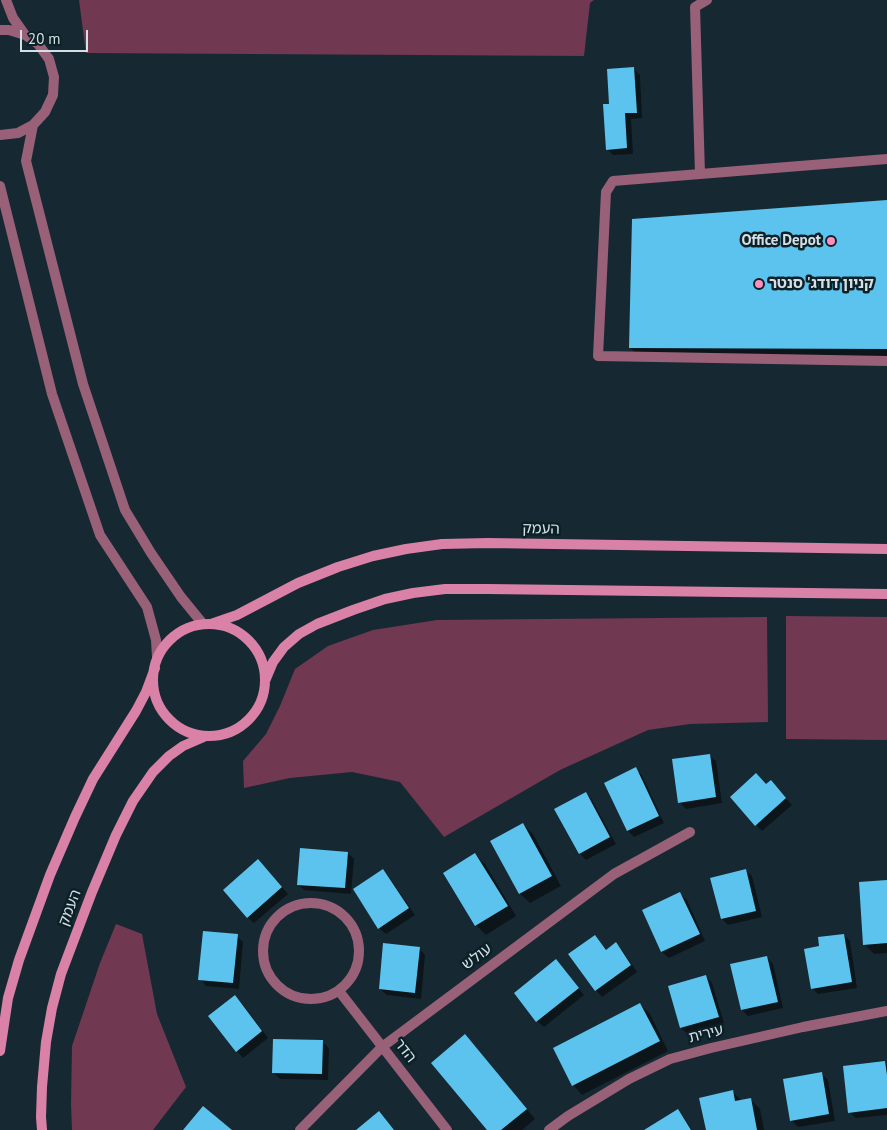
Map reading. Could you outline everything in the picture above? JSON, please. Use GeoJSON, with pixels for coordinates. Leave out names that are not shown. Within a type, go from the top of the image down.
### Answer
{"type":"FeatureCollection","features":[{"type":"Feature","properties":{"kind":"main road","name":"העמק"},"geometry":{"type":"LineString","coordinates":[[207,624],[237,615],[298,583],[338,567],[373,556],[433,546],[488,543],[887,549]]}},
{"type":"Feature","properties":{"kind":"main road"},"geometry":{"type":"LineString","coordinates":[[265,681],[262,662],[252,644],[240,633],[222,625],[207,624],[184,629],[168,641],[157,657],[152,676],[155,696],[161,710],[174,724],[192,734],[211,736],[230,732],[251,717],[261,700],[265,681],[273,662],[284,646],[299,634],[317,624],[385,599],[445,589],[488,588],[887,594]]}},
{"type":"Feature","properties":{"kind":"main road","name":"העמק"},"geometry":{"type":"LineString","coordinates":[[0,1051],[8,998],[19,960],[50,876],[93,779],[136,711],[146,692],[154,668]]}},
{"type":"Feature","properties":{"kind":"main road","name":"העמק"},"geometry":{"type":"LineString","coordinates":[[42,1130],[42,1087],[46,1042],[52,1008],[62,974],[116,835],[133,801],[154,772],[169,756],[183,746],[206,736]]}},
{"type":"Feature","properties":{"kind":"street"},"geometry":{"type":"LineString","coordinates":[[6,0],[13,18],[25,35]]}},
{"type":"Feature","properties":{"kind":"street"},"geometry":{"type":"LineString","coordinates":[[700,174],[695,6],[707,0]]}},
{"type":"Feature","properties":{"kind":"street"},"geometry":{"type":"LineString","coordinates":[[0,30],[9,30],[25,35],[38,44],[49,59],[54,77],[53,95],[45,112],[33,125],[18,133],[0,135]]}},
{"type":"Feature","properties":{"kind":"street"},"geometry":{"type":"LineString","coordinates":[[33,125],[26,161],[83,384],[125,510],[181,597],[207,624]]}},
{"type":"Feature","properties":{"kind":"street"},"geometry":{"type":"LineString","coordinates":[[887,159],[613,181],[606,192],[598,356],[887,361]]}},
{"type":"Feature","properties":{"kind":"street"},"geometry":{"type":"LineString","coordinates":[[0,186],[52,394],[100,535],[147,607],[156,640],[157,657]]}},
{"type":"Feature","properties":{"kind":"street","name":"עולש"},"geometry":{"type":"LineString","coordinates":[[300,1130],[382,1047],[614,874],[690,832]]}},
{"type":"Feature","properties":{"kind":"street"},"geometry":{"type":"LineString","coordinates":[[302,903],[319,903],[335,908],[350,922],[358,937],[360,954],[356,970],[339,991],[324,998],[307,1000],[290,995],[277,985],[267,972],[263,944],[269,928],[279,914],[302,903]]}},
{"type":"Feature","properties":{"kind":"street","name":"הדר"},"geometry":{"type":"LineString","coordinates":[[339,991],[447,1130]]}},
{"type":"Feature","properties":{"kind":"street","name":"עירית"},"geometry":{"type":"LineString","coordinates":[[550,1130],[568,1116],[629,1079],[670,1059],[793,1029],[887,1011]]}},
{"type":"Feature","properties":{"kind":"shaded area"},"geometry":{"type":"Polygon","coordinates":[[[79,0],[594,0],[590,3],[584,56],[86,53],[79,0]]]}},
{"type":"Feature","properties":{"kind":"shaded area"},"geometry":{"type":"Polygon","coordinates":[[[786,616],[887,617],[887,740],[786,739],[786,616]]]}},
{"type":"Feature","properties":{"kind":"shaded area"},"geometry":{"type":"Polygon","coordinates":[[[767,617],[768,722],[690,724],[648,730],[560,770],[444,837],[400,782],[352,772],[290,778],[244,788],[243,761],[266,734],[295,669],[328,646],[373,630],[437,620],[767,617]]]}},
{"type":"Feature","properties":{"kind":"shaded area"},"geometry":{"type":"Polygon","coordinates":[[[116,924],[142,934],[157,1014],[186,1087],[153,1130],[72,1130],[72,1046],[100,963],[116,924]]]}},
{"type":"Feature","properties":{"kind":"building"},"geometry":{"type":"Polygon","coordinates":[[[634,67],[637,113],[625,113],[627,148],[606,150],[603,104],[609,104],[607,69],[634,67]]]}},
{"type":"Feature","properties":{"kind":"building","name":"קניון דודג' סנטר"},"geometry":{"type":"Polygon","coordinates":[[[887,200],[887,349],[629,348],[632,219],[887,200]]]}},
{"type":"Feature","properties":{"kind":"building"},"geometry":{"type":"Polygon","coordinates":[[[710,754],[716,797],[678,803],[672,759],[710,754]]]}},
{"type":"Feature","properties":{"kind":"building"},"geometry":{"type":"Polygon","coordinates":[[[636,767],[659,816],[627,831],[604,783],[636,767]]]}},
{"type":"Feature","properties":{"kind":"building"},"geometry":{"type":"Polygon","coordinates":[[[756,773],[766,784],[771,780],[786,798],[755,826],[730,797],[756,773]]]}},
{"type":"Feature","properties":{"kind":"building"},"geometry":{"type":"Polygon","coordinates":[[[586,792],[610,837],[579,854],[554,809],[586,792]]]}},
{"type":"Feature","properties":{"kind":"building"},"geometry":{"type":"Polygon","coordinates":[[[523,823],[552,876],[519,894],[490,841],[523,823]]]}},
{"type":"Feature","properties":{"kind":"building"},"geometry":{"type":"Polygon","coordinates":[[[300,848],[348,852],[345,888],[297,885],[300,848]]]}},
{"type":"Feature","properties":{"kind":"building"},"geometry":{"type":"Polygon","coordinates":[[[475,853],[508,906],[475,926],[443,873],[475,853]]]}},
{"type":"Feature","properties":{"kind":"building"},"geometry":{"type":"Polygon","coordinates":[[[258,859],[282,887],[247,918],[223,890],[258,859]]]}},
{"type":"Feature","properties":{"kind":"building"},"geometry":{"type":"Polygon","coordinates":[[[383,869],[409,908],[378,929],[353,889],[383,869]]]}},
{"type":"Feature","properties":{"kind":"building"},"geometry":{"type":"Polygon","coordinates":[[[746,869],[756,911],[721,919],[710,878],[746,869]]]}},
{"type":"Feature","properties":{"kind":"building"},"geometry":{"type":"Polygon","coordinates":[[[887,880],[887,943],[863,945],[859,882],[887,880]]]}},
{"type":"Feature","properties":{"kind":"building"},"geometry":{"type":"Polygon","coordinates":[[[680,892],[700,934],[661,952],[642,910],[680,892]]]}},
{"type":"Feature","properties":{"kind":"building"},"geometry":{"type":"Polygon","coordinates":[[[203,931],[238,934],[233,983],[198,980],[203,931]]]}},
{"type":"Feature","properties":{"kind":"building"},"geometry":{"type":"Polygon","coordinates":[[[844,934],[852,982],[811,989],[804,949],[819,946],[818,937],[844,934]]]}},
{"type":"Feature","properties":{"kind":"building"},"geometry":{"type":"Polygon","coordinates":[[[595,935],[606,950],[616,942],[631,965],[595,991],[568,954],[595,935]]]}},
{"type":"Feature","properties":{"kind":"building"},"geometry":{"type":"Polygon","coordinates":[[[383,943],[420,947],[415,993],[379,989],[383,943]]]}},
{"type":"Feature","properties":{"kind":"building"},"geometry":{"type":"Polygon","coordinates":[[[767,956],[778,1002],[741,1010],[730,964],[767,956]]]}},
{"type":"Feature","properties":{"kind":"building"},"geometry":{"type":"Polygon","coordinates":[[[556,959],[579,988],[536,1022],[514,993],[556,959]]]}},
{"type":"Feature","properties":{"kind":"building"},"geometry":{"type":"Polygon","coordinates":[[[706,975],[719,1017],[680,1028],[668,986],[706,975]]]}},
{"type":"Feature","properties":{"kind":"building"},"geometry":{"type":"Polygon","coordinates":[[[235,995],[262,1031],[236,1052],[208,1016],[235,995]]]}},
{"type":"Feature","properties":{"kind":"building"},"geometry":{"type":"Polygon","coordinates":[[[640,1003],[660,1041],[572,1086],[553,1048],[640,1003]]]}},
{"type":"Feature","properties":{"kind":"building"},"geometry":{"type":"Polygon","coordinates":[[[465,1034],[527,1109],[501,1130],[487,1130],[431,1063],[465,1034]]]}},
{"type":"Feature","properties":{"kind":"building"},"geometry":{"type":"Polygon","coordinates":[[[273,1039],[323,1040],[322,1074],[272,1073],[273,1039]]]}},
{"type":"Feature","properties":{"kind":"building"},"geometry":{"type":"Polygon","coordinates":[[[885,1061],[887,1108],[848,1113],[843,1066],[885,1061]]]}},
{"type":"Feature","properties":{"kind":"building"},"geometry":{"type":"Polygon","coordinates":[[[822,1072],[829,1114],[790,1121],[783,1079],[822,1072]]]}},
{"type":"Feature","properties":{"kind":"building"},"geometry":{"type":"Polygon","coordinates":[[[733,1090],[735,1101],[751,1098],[757,1130],[706,1130],[699,1098],[733,1090]]]}},
{"type":"Feature","properties":{"kind":"building"},"geometry":{"type":"Polygon","coordinates":[[[203,1106],[232,1130],[183,1130],[203,1106]]]}},
{"type":"Feature","properties":{"kind":"building"},"geometry":{"type":"Polygon","coordinates":[[[678,1109],[691,1130],[644,1130],[678,1109]]]}},
{"type":"Feature","properties":{"kind":"building"},"geometry":{"type":"Polygon","coordinates":[[[379,1111],[394,1130],[356,1130],[379,1111]]]}},
{"type":"Feature","properties":{"kind":"place","name":"Office Depot"},"geometry":{"type":"Point","coordinates":[831,241]}},
{"type":"Feature","properties":{"kind":"place","name":"קניון דודג' סנטר"},"geometry":{"type":"Point","coordinates":[759,284]}}]}
